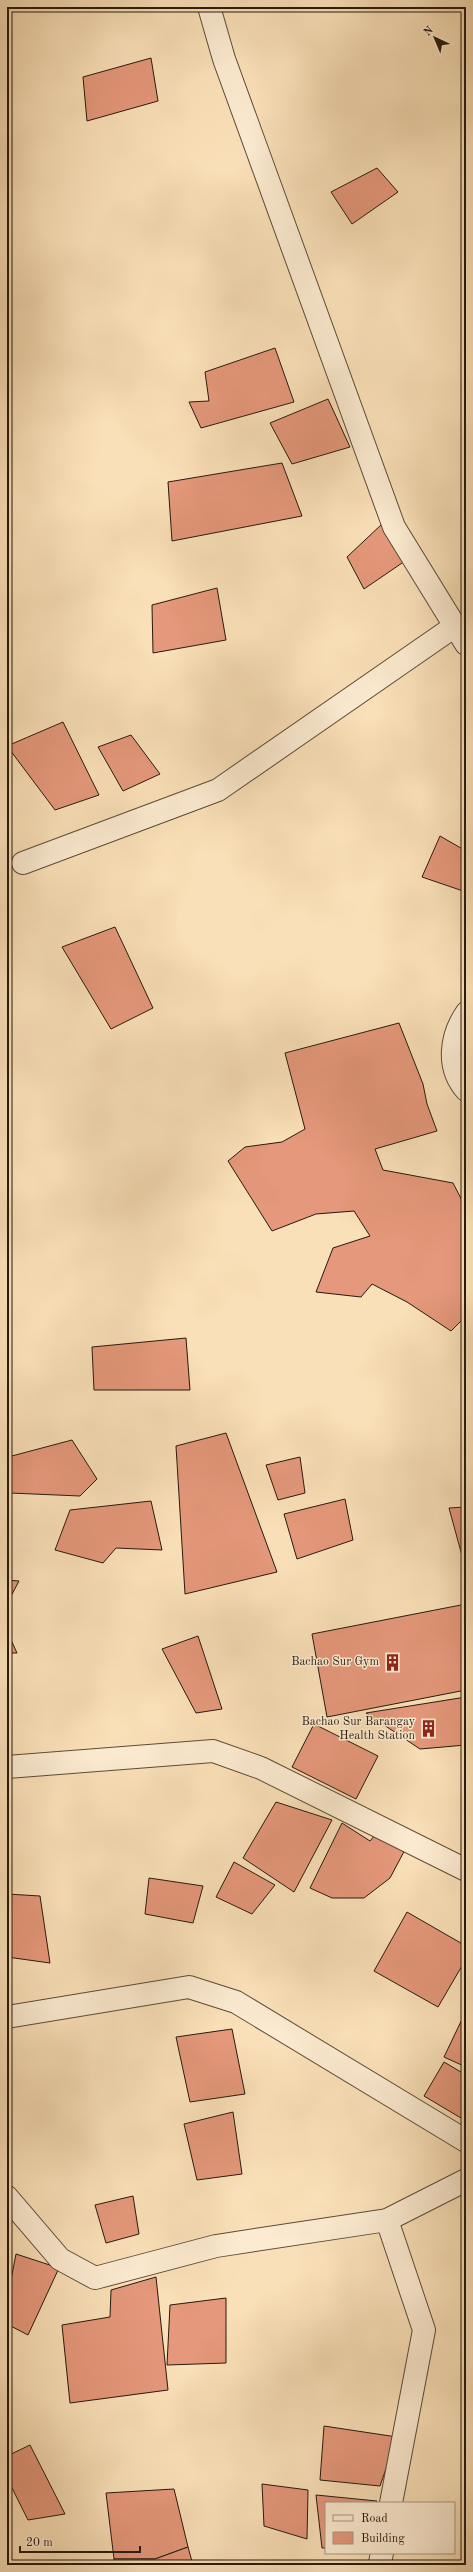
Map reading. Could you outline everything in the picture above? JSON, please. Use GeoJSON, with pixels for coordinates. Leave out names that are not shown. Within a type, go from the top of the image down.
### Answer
{"type":"FeatureCollection","features":[{"type":"Feature","properties":{"kind":"street"},"geometry":{"type":"LineString","coordinates":[[209,7],[224,59],[394,527],[466,644]]}},
{"type":"Feature","properties":{"kind":"street"},"geometry":{"type":"LineString","coordinates":[[23,863],[218,790],[455,626]]}},
{"type":"Feature","properties":{"kind":"street"},"geometry":{"type":"LineString","coordinates":[[7,1767],[213,1751],[261,1768],[466,1870]]}},
{"type":"Feature","properties":{"kind":"street"},"geometry":{"type":"LineString","coordinates":[[7,2017],[189,1987],[236,2002],[466,2141]]}},
{"type":"Feature","properties":{"kind":"street"},"geometry":{"type":"LineString","coordinates":[[7,2197],[60,2259],[95,2278],[135,2269],[216,2246],[387,2220],[466,2180]]}},
{"type":"Feature","properties":{"kind":"street"},"geometry":{"type":"LineString","coordinates":[[387,2220],[424,2330],[391,2502]]}},
{"type":"Feature","properties":{"kind":"lane"},"geometry":{"type":"LineString","coordinates":[[466,1011],[456,1024],[451,1045],[452,1066],[460,1086],[466,1092]]}},
{"type":"Feature","properties":{"kind":"building"},"geometry":{"type":"Polygon","coordinates":[[[151,58],[158,101],[87,121],[83,77],[151,58]]]}},
{"type":"Feature","properties":{"kind":"building"},"geometry":{"type":"Polygon","coordinates":[[[377,168],[398,192],[352,224],[331,192],[377,168]]]}},
{"type":"Feature","properties":{"kind":"building"},"geometry":{"type":"Polygon","coordinates":[[[275,348],[294,402],[201,428],[189,402],[209,401],[205,372],[275,348]]]}},
{"type":"Feature","properties":{"kind":"building"},"geometry":{"type":"Polygon","coordinates":[[[328,399],[350,447],[292,464],[270,423],[328,399]]]}},
{"type":"Feature","properties":{"kind":"building"},"geometry":{"type":"Polygon","coordinates":[[[282,463],[302,516],[172,541],[168,482],[282,463]]]}},
{"type":"Feature","properties":{"kind":"building"},"geometry":{"type":"Polygon","coordinates":[[[382,524],[405,561],[364,589],[347,557],[382,524]]]}},
{"type":"Feature","properties":{"kind":"building"},"geometry":{"type":"Polygon","coordinates":[[[217,588],[226,640],[153,653],[152,605],[217,588]]]}},
{"type":"Feature","properties":{"kind":"building"},"geometry":{"type":"Polygon","coordinates":[[[63,722],[99,795],[55,810],[7,746],[63,722]]]}},
{"type":"Feature","properties":{"kind":"building"},"geometry":{"type":"Polygon","coordinates":[[[131,735],[160,774],[123,791],[98,747],[131,735]]]}},
{"type":"Feature","properties":{"kind":"building"},"geometry":{"type":"Polygon","coordinates":[[[440,836],[466,851],[466,892],[422,877],[440,836]]]}},
{"type":"Feature","properties":{"kind":"building"},"geometry":{"type":"Polygon","coordinates":[[[115,927],[153,1008],[111,1029],[62,947],[115,927]]]}},
{"type":"Feature","properties":{"kind":"building"},"geometry":{"type":"Polygon","coordinates":[[[399,1023],[423,1084],[427,1104],[437,1131],[375,1149],[383,1170],[453,1183],[466,1208],[466,1316],[451,1331],[407,1302],[372,1284],[361,1297],[316,1292],[333,1248],[370,1236],[354,1211],[316,1214],[272,1231],[228,1161],[245,1147],[282,1142],[305,1129],[285,1053],[399,1023]]]}},
{"type":"Feature","properties":{"kind":"building"},"geometry":{"type":"Polygon","coordinates":[[[186,1338],[190,1390],[94,1390],[92,1347],[186,1338]]]}},
{"type":"Feature","properties":{"kind":"building"},"geometry":{"type":"Polygon","coordinates":[[[226,1433],[277,1572],[185,1594],[176,1446],[226,1433]]]}},
{"type":"Feature","properties":{"kind":"building"},"geometry":{"type":"Polygon","coordinates":[[[72,1440],[97,1479],[80,1496],[10,1493],[8,1457],[72,1440]]]}},
{"type":"Feature","properties":{"kind":"building"},"geometry":{"type":"Polygon","coordinates":[[[300,1457],[305,1493],[278,1500],[266,1465],[300,1457]]]}},
{"type":"Feature","properties":{"kind":"building"},"geometry":{"type":"Polygon","coordinates":[[[345,1499],[353,1540],[297,1559],[284,1514],[345,1499]]]}},
{"type":"Feature","properties":{"kind":"building"},"geometry":{"type":"Polygon","coordinates":[[[151,1501],[162,1550],[116,1548],[103,1563],[55,1550],[70,1510],[151,1501]]]}},
{"type":"Feature","properties":{"kind":"building"},"geometry":{"type":"Polygon","coordinates":[[[466,1507],[466,1563],[464,1563],[449,1508],[466,1507]]]}},
{"type":"Feature","properties":{"kind":"building"},"geometry":{"type":"Polygon","coordinates":[[[7,1580],[19,1581],[10,1598],[7,1598],[7,1580]]]}},
{"type":"Feature","properties":{"kind":"building","name":"Bachao Sur Gym"},"geometry":{"type":"Polygon","coordinates":[[[466,1604],[466,1690],[327,1717],[312,1634],[466,1604]]]}},
{"type":"Feature","properties":{"kind":"building"},"geometry":{"type":"Polygon","coordinates":[[[7,1631],[17,1653],[7,1653],[7,1631]]]}},
{"type":"Feature","properties":{"kind":"building"},"geometry":{"type":"Polygon","coordinates":[[[198,1636],[222,1709],[196,1713],[162,1649],[198,1636]]]}},
{"type":"Feature","properties":{"kind":"building","name":"Bachao Sur Barangay Health Station"},"geometry":{"type":"Polygon","coordinates":[[[466,1697],[466,1745],[420,1749],[366,1713],[466,1697]]]}},
{"type":"Feature","properties":{"kind":"building"},"geometry":{"type":"Polygon","coordinates":[[[314,1724],[378,1756],[356,1799],[292,1767],[314,1724]]]}},
{"type":"Feature","properties":{"kind":"building"},"geometry":{"type":"Polygon","coordinates":[[[276,1802],[332,1820],[294,1892],[243,1858],[276,1802]]]}},
{"type":"Feature","properties":{"kind":"building"},"geometry":{"type":"Polygon","coordinates":[[[342,1823],[370,1841],[379,1830],[408,1844],[390,1878],[364,1898],[332,1898],[310,1888],[342,1823]]]}},
{"type":"Feature","properties":{"kind":"building"},"geometry":{"type":"Polygon","coordinates":[[[234,1862],[275,1885],[252,1914],[216,1897],[234,1862]]]}},
{"type":"Feature","properties":{"kind":"building"},"geometry":{"type":"Polygon","coordinates":[[[149,1878],[203,1886],[193,1923],[145,1914],[149,1878]]]}},
{"type":"Feature","properties":{"kind":"building"},"geometry":{"type":"Polygon","coordinates":[[[7,1894],[40,1896],[50,1963],[7,1957],[7,1894]]]}},
{"type":"Feature","properties":{"kind":"building"},"geometry":{"type":"Polygon","coordinates":[[[407,1912],[466,1946],[466,1959],[438,2007],[374,1971],[407,1912]]]}},
{"type":"Feature","properties":{"kind":"building"},"geometry":{"type":"Polygon","coordinates":[[[466,2011],[466,2067],[444,2057],[466,2011]]]}},
{"type":"Feature","properties":{"kind":"building"},"geometry":{"type":"Polygon","coordinates":[[[232,2029],[245,2094],[190,2102],[176,2037],[232,2029]]]}},
{"type":"Feature","properties":{"kind":"building"},"geometry":{"type":"Polygon","coordinates":[[[444,2062],[466,2075],[466,2121],[424,2096],[444,2062]]]}},
{"type":"Feature","properties":{"kind":"building"},"geometry":{"type":"Polygon","coordinates":[[[233,2112],[242,2174],[197,2180],[184,2124],[233,2112]]]}},
{"type":"Feature","properties":{"kind":"building"},"geometry":{"type":"Polygon","coordinates":[[[133,2196],[139,2234],[106,2243],[95,2205],[133,2196]]]}},
{"type":"Feature","properties":{"kind":"building"},"geometry":{"type":"Polygon","coordinates":[[[16,2254],[59,2268],[28,2335],[7,2324],[7,2289],[10,2285],[16,2254]]]}},
{"type":"Feature","properties":{"kind":"building"},"geometry":{"type":"Polygon","coordinates":[[[156,2277],[168,2390],[70,2403],[62,2325],[110,2317],[111,2290],[156,2277]]]}},
{"type":"Feature","properties":{"kind":"building"},"geometry":{"type":"Polygon","coordinates":[[[226,2298],[226,2363],[167,2365],[170,2305],[226,2298]]]}},
{"type":"Feature","properties":{"kind":"building"},"geometry":{"type":"Polygon","coordinates":[[[324,2426],[397,2437],[380,2486],[320,2480],[324,2426]]]}},
{"type":"Feature","properties":{"kind":"building"},"geometry":{"type":"Polygon","coordinates":[[[30,2445],[65,2514],[28,2520],[7,2478],[7,2456],[30,2445]]]}},
{"type":"Feature","properties":{"kind":"building"},"geometry":{"type":"Polygon","coordinates":[[[262,2484],[308,2490],[307,2539],[264,2526],[262,2484]]]}},
{"type":"Feature","properties":{"kind":"building"},"geometry":{"type":"Polygon","coordinates":[[[174,2489],[188,2547],[155,2559],[114,2559],[106,2493],[174,2489]]]}},
{"type":"Feature","properties":{"kind":"building"},"geometry":{"type":"Polygon","coordinates":[[[316,2495],[377,2501],[325,2502],[325,2548],[322,2548],[316,2495]]]}},
{"type":"Feature","properties":{"kind":"building"},"geometry":{"type":"Polygon","coordinates":[[[188,2547],[193,2565],[115,2565],[114,2559],[155,2559],[188,2547]]]}},
{"type":"Feature","properties":{"kind":"place","name":"Bachao Sur Gym"},"geometry":{"type":"Point","coordinates":[392,1662]}},
{"type":"Feature","properties":{"kind":"place","name":"Bachao Sur Barangay Health Station"},"geometry":{"type":"Point","coordinates":[428,1729]}}]}
